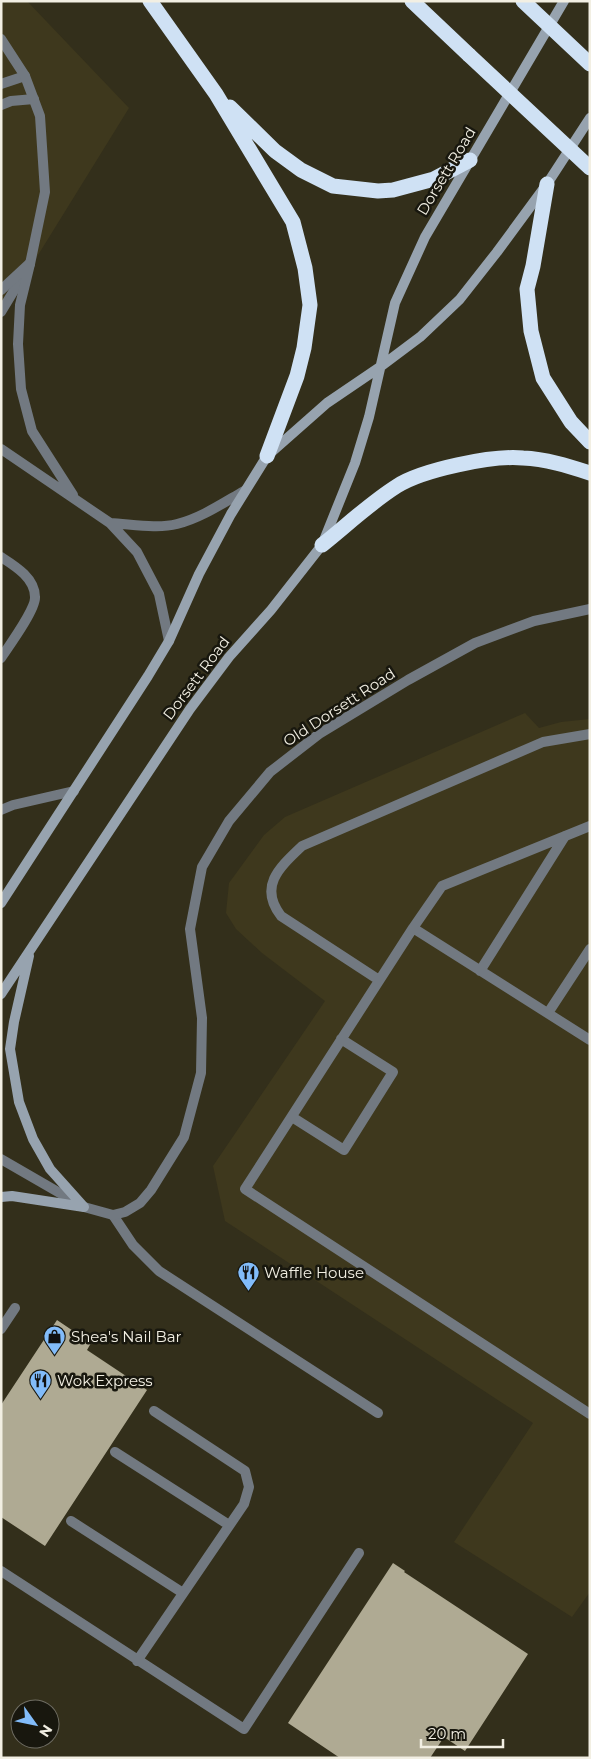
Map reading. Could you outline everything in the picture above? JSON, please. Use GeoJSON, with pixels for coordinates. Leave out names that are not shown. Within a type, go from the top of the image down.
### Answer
{"type":"FeatureCollection","features":[{"type":"Feature","properties":{"kind":"highway"},"geometry":{"type":"LineString","coordinates":[[150,1],[216,94],[293,222],[305,268],[310,304],[304,348],[296,376],[267,456]]}},
{"type":"Feature","properties":{"kind":"highway"},"geometry":{"type":"LineString","coordinates":[[412,1],[590,168]]}},
{"type":"Feature","properties":{"kind":"highway"},"geometry":{"type":"LineString","coordinates":[[524,1],[590,64]]}},
{"type":"Feature","properties":{"kind":"highway"},"geometry":{"type":"LineString","coordinates":[[216,94],[276,151],[302,170],[333,186],[378,191],[393,190],[434,179],[470,160]]}},
{"type":"Feature","properties":{"kind":"highway"},"geometry":{"type":"LineString","coordinates":[[547,184],[533,266],[527,289],[531,331],[543,378],[571,422],[590,442]]}},
{"type":"Feature","properties":{"kind":"highway"},"geometry":{"type":"LineString","coordinates":[[322,546],[398,485],[437,469],[486,460],[521,457],[558,463],[590,473]]}},
{"type":"Feature","properties":{"kind":"main road","name":"Dorsett Road"},"geometry":{"type":"LineString","coordinates":[[1,994],[190,709],[229,657],[272,610],[322,546],[355,463],[369,417],[395,303],[425,237],[564,1]]}},
{"type":"Feature","properties":{"kind":"main road"},"geometry":{"type":"LineString","coordinates":[[1,903],[169,641],[199,574],[244,491],[267,456],[326,403],[380,367],[420,337],[460,299],[547,184],[590,118]]}},
{"type":"Feature","properties":{"kind":"main road"},"geometry":{"type":"LineString","coordinates":[[31,948],[14,1022],[10,1049],[19,1102],[33,1139],[50,1169],[84,1207]]}},
{"type":"Feature","properties":{"kind":"main road"},"geometry":{"type":"LineString","coordinates":[[1,1197],[12,1196],[84,1207]]}},
{"type":"Feature","properties":{"kind":"street"},"geometry":{"type":"LineString","coordinates":[[1,38],[25,76],[40,116],[45,192],[20,305],[18,344],[21,389],[32,431],[76,500]]}},
{"type":"Feature","properties":{"kind":"street"},"geometry":{"type":"LineString","coordinates":[[1,84],[25,76]]}},
{"type":"Feature","properties":{"kind":"street"},"geometry":{"type":"LineString","coordinates":[[1,105],[11,101],[34,99]]}},
{"type":"Feature","properties":{"kind":"street"},"geometry":{"type":"LineString","coordinates":[[1,290],[30,264]]}},
{"type":"Feature","properties":{"kind":"street"},"geometry":{"type":"LineString","coordinates":[[1,312],[30,264]]}},
{"type":"Feature","properties":{"kind":"street"},"geometry":{"type":"LineString","coordinates":[[1,449],[110,523],[137,552],[158,594],[169,641]]}},
{"type":"Feature","properties":{"kind":"street"},"geometry":{"type":"LineString","coordinates":[[110,523],[159,526],[177,524],[206,513],[244,491]]}},
{"type":"Feature","properties":{"kind":"street"},"geometry":{"type":"LineString","coordinates":[[1,557],[20,569],[27,577],[36,597],[33,608],[2,656]]}},
{"type":"Feature","properties":{"kind":"street","name":"Old Dorsett Road"},"geometry":{"type":"LineString","coordinates":[[113,1214],[125,1212],[140,1203],[151,1190],[184,1137],[202,1073],[202,1018],[190,929],[202,867],[229,820],[270,772],[320,734],[408,680],[475,643],[534,621],[590,609]]}},
{"type":"Feature","properties":{"kind":"street"},"geometry":{"type":"LineString","coordinates":[[379,980],[281,916],[275,908],[271,884],[276,873],[286,861],[302,846],[543,742],[590,734]]}},
{"type":"Feature","properties":{"kind":"street"},"geometry":{"type":"LineString","coordinates":[[1,810],[13,805],[74,790]]}},
{"type":"Feature","properties":{"kind":"street"},"geometry":{"type":"LineString","coordinates":[[590,826],[442,886],[379,980],[245,1190],[590,1414]]}},
{"type":"Feature","properties":{"kind":"street"},"geometry":{"type":"LineString","coordinates":[[480,971],[566,836]]}},
{"type":"Feature","properties":{"kind":"street"},"geometry":{"type":"LineString","coordinates":[[413,928],[590,1040]]}},
{"type":"Feature","properties":{"kind":"street"},"geometry":{"type":"LineString","coordinates":[[548,1013],[590,949]]}},
{"type":"Feature","properties":{"kind":"street"},"geometry":{"type":"LineString","coordinates":[[292,1117],[344,1150],[394,1072],[342,1039]]}},
{"type":"Feature","properties":{"kind":"street"},"geometry":{"type":"LineString","coordinates":[[1,1159],[84,1207],[113,1214],[133,1245],[159,1271],[378,1413]]}},
{"type":"Feature","properties":{"kind":"street"},"geometry":{"type":"LineString","coordinates":[[1,1329],[15,1308]]}},
{"type":"Feature","properties":{"kind":"street"},"geometry":{"type":"LineString","coordinates":[[137,1661],[244,1504],[249,1487],[245,1471],[154,1411]]}},
{"type":"Feature","properties":{"kind":"street"},"geometry":{"type":"LineString","coordinates":[[115,1452],[229,1525]]}},
{"type":"Feature","properties":{"kind":"street"},"geometry":{"type":"LineString","coordinates":[[71,1521],[182,1593]]}},
{"type":"Feature","properties":{"kind":"street"},"geometry":{"type":"LineString","coordinates":[[1,1571],[244,1729],[359,1553]]}},
{"type":"Feature","properties":{"kind":"shaded area"},"geometry":{"type":"Polygon","coordinates":[[[1,1],[27,1],[129,108],[1,315],[1,1]]]}},
{"type":"Feature","properties":{"kind":"shaded area"},"geometry":{"type":"Polygon","coordinates":[[[525,713],[539,728],[561,722],[590,719],[590,1592],[572,1617],[454,1542],[533,1423],[225,1221],[213,1166],[325,1001],[262,953],[236,929],[226,913],[229,883],[264,835],[285,817],[525,713]]]}},
{"type":"Feature","properties":{"kind":"building"},"geometry":{"type":"Polygon","coordinates":[[[57,1320],[91,1343],[87,1350],[147,1390],[45,1546],[1,1517],[1,1405],[57,1320]]]}},
{"type":"Feature","properties":{"kind":"building"},"geometry":{"type":"Polygon","coordinates":[[[393,1563],[528,1654],[465,1751],[444,1737],[430,1758],[340,1758],[288,1723],[393,1563]]]}},
{"type":"Feature","properties":{"kind":"place","name":"Waffle House"},"geometry":{"type":"Point","coordinates":[248,1291]}},
{"type":"Feature","properties":{"kind":"place","name":"Shea's Nail Bar"},"geometry":{"type":"Point","coordinates":[55,1355]}},
{"type":"Feature","properties":{"kind":"place","name":"Wok Express"},"geometry":{"type":"Point","coordinates":[41,1399]}}]}
